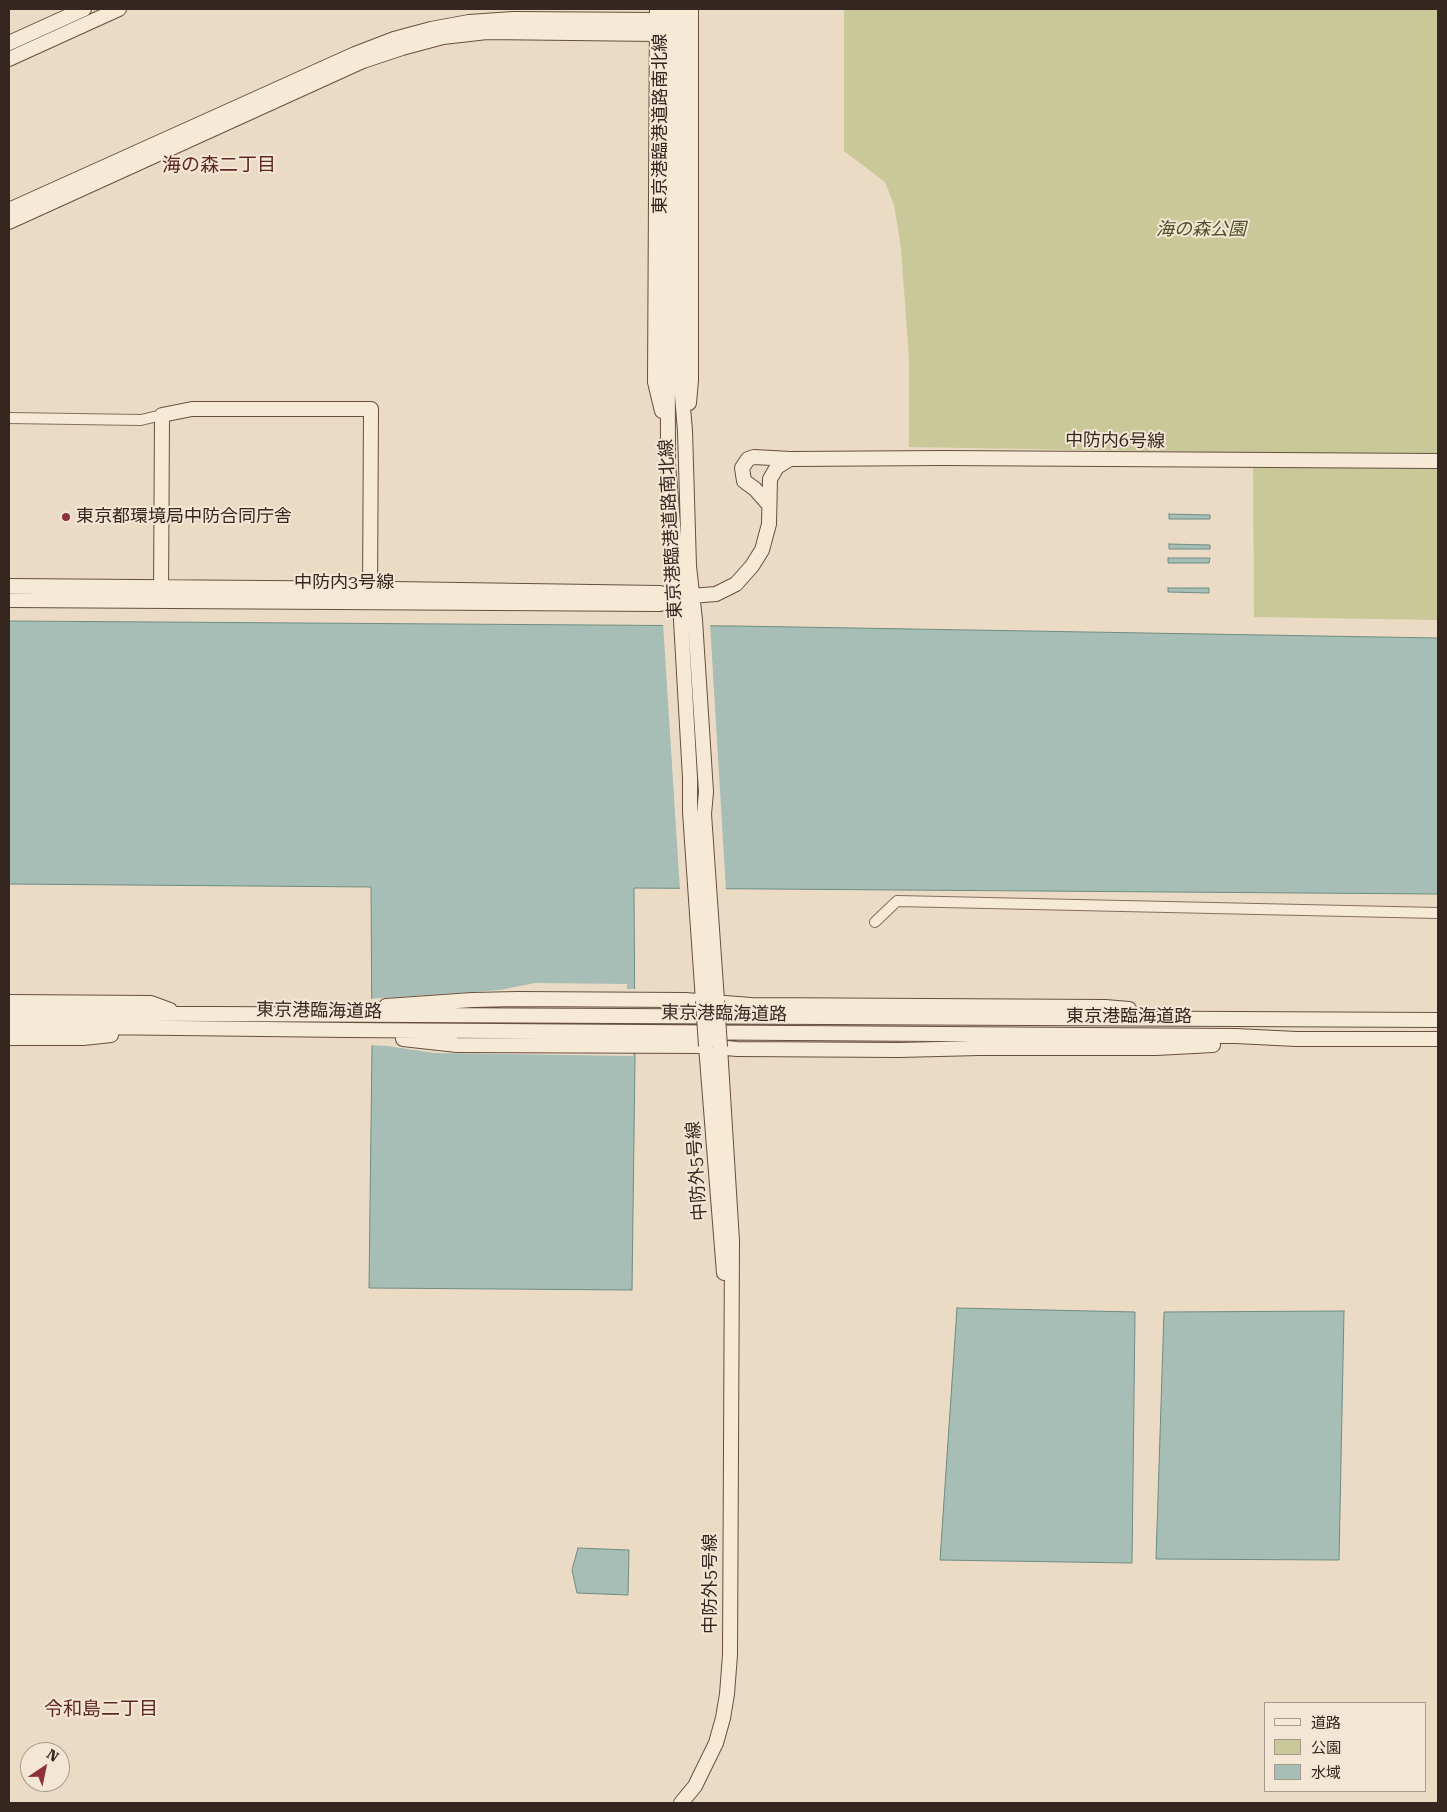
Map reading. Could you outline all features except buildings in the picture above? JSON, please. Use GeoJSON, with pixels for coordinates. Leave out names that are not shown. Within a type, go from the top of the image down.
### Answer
{"type":"FeatureCollection","features":[{"type":"Feature","properties":{"kind":"street"},"geometry":{"type":"LineString","coordinates":[[9,43],[84,9]]}},
{"type":"Feature","properties":{"kind":"street"},"geometry":{"type":"LineString","coordinates":[[9,59],[120,9]]}},
{"type":"Feature","properties":{"kind":"street","name":"東京港臨港道路南北線"},"geometry":{"type":"LineString","coordinates":[[667,9],[667,432],[678,597],[688,620],[706,792],[704,814],[717,1002],[713,1047]]}},
{"type":"Feature","properties":{"kind":"street","name":"東京港臨港道路南北線"},"geometry":{"type":"LineString","coordinates":[[679,9],[680,372],[685,431],[689,566],[693,596],[688,620],[690,822],[703,1001],[713,1047]]}},
{"type":"Feature","properties":{"kind":"street"},"geometry":{"type":"LineString","coordinates":[[685,431],[691,380],[691,9]]}},
{"type":"Feature","properties":{"kind":"street"},"geometry":{"type":"LineString","coordinates":[[9,210],[355,54],[394,39],[430,29],[469,22],[513,20],[657,21]]}},
{"type":"Feature","properties":{"kind":"street"},"geometry":{"type":"LineString","coordinates":[[657,21],[655,382],[667,432]]}},
{"type":"Feature","properties":{"kind":"street"},"geometry":{"type":"LineString","coordinates":[[9,222],[363,61],[402,48],[443,37],[487,32],[657,21]]}},
{"type":"Feature","properties":{"kind":"street"},"geometry":{"type":"LineString","coordinates":[[9,418],[141,420],[192,408],[372,408],[370,595]]}},
{"type":"Feature","properties":{"kind":"street"},"geometry":{"type":"LineString","coordinates":[[161,594],[162,415]]}},
{"type":"Feature","properties":{"kind":"street"},"geometry":{"type":"LineString","coordinates":[[693,596],[716,594],[736,584],[752,566],[762,550],[767,537],[770,518],[768,505],[772,467],[764,458],[754,457],[748,459],[742,468],[744,481],[755,489],[768,505]]}},
{"type":"Feature","properties":{"kind":"street","name":"中防内6号線"},"geometry":{"type":"LineString","coordinates":[[764,458],[1438,461]]}},
{"type":"Feature","properties":{"kind":"street"},"geometry":{"type":"LineString","coordinates":[[772,473],[776,467],[790,459]]}},
{"type":"Feature","properties":{"kind":"street","name":"中防内3号線"},"geometry":{"type":"LineString","coordinates":[[9,586],[161,594]]}},
{"type":"Feature","properties":{"kind":"street","name":"中防内3号線"},"geometry":{"type":"LineString","coordinates":[[9,600],[161,594],[370,595],[660,604],[678,597],[693,596]]}},
{"type":"Feature","properties":{"kind":"street"},"geometry":{"type":"LineString","coordinates":[[875,922],[898,901],[1438,913]]}},
{"type":"Feature","properties":{"kind":"street"},"geometry":{"type":"LineString","coordinates":[[335,1014],[384,1006],[472,1000],[703,1001],[751,1005],[1105,1007],[1240,1019]]}},
{"type":"Feature","properties":{"kind":"street"},"geometry":{"type":"LineString","coordinates":[[9,1002],[151,1003],[182,1014]]}},
{"type":"Feature","properties":{"kind":"street","name":"東京港臨海道路"},"geometry":{"type":"LineString","coordinates":[[9,1013],[1438,1020]]}},
{"type":"Feature","properties":{"kind":"street","name":"東京港臨海道路"},"geometry":{"type":"LineString","coordinates":[[9,1026],[1438,1039]]}},
{"type":"Feature","properties":{"kind":"street"},"geometry":{"type":"LineString","coordinates":[[9,1038],[83,1038],[229,1028]]}},
{"type":"Feature","properties":{"kind":"street"},"geometry":{"type":"LineString","coordinates":[[348,1030],[457,1044],[713,1047],[737,1049],[1156,1048],[1273,1043],[1296,1038]]}},
{"type":"Feature","properties":{"kind":"street","name":"中防外5号線"},"geometry":{"type":"LineString","coordinates":[[681,1803],[695,1786],[707,1765],[716,1743],[728,1694],[730,1656],[732,1353],[717,1200],[718,1113],[713,1047]]}},
{"type":"Feature","properties":{"kind":"green space","name":"海の森公園"},"geometry":{"type":"Polygon","coordinates":[[[844,9],[1438,9],[1438,620],[1254,617],[1253,453],[909,447],[909,359],[901,248],[894,205],[885,182],[844,151],[844,9]]]}},
{"type":"Feature","properties":{"kind":"water"},"geometry":{"type":"Polygon","coordinates":[[[1169,514],[1210,515],[1210,519],[1169,519],[1169,514]]]}},
{"type":"Feature","properties":{"kind":"water"},"geometry":{"type":"Polygon","coordinates":[[[1169,544],[1210,545],[1210,549],[1169,549],[1169,544]]]}},
{"type":"Feature","properties":{"kind":"water"},"geometry":{"type":"Polygon","coordinates":[[[1168,558],[1210,558],[1209,563],[1168,563],[1168,558]]]}},
{"type":"Feature","properties":{"kind":"water"},"geometry":{"type":"Polygon","coordinates":[[[1168,588],[1209,588],[1209,593],[1168,592],[1168,588]]]}},
{"type":"Feature","properties":{"kind":"water"},"geometry":{"type":"Polygon","coordinates":[[[9,621],[736,626],[1438,638],[1438,894],[634,888],[635,1056],[632,1290],[369,1288],[372,1046],[371,887],[9,884],[9,621]]]}},
{"type":"Feature","properties":{"kind":"water"},"geometry":{"type":"Polygon","coordinates":[[[957,1308],[1135,1312],[1132,1563],[940,1560],[957,1308]]]}},
{"type":"Feature","properties":{"kind":"water"},"geometry":{"type":"Polygon","coordinates":[[[1344,1311],[1339,1560],[1156,1559],[1164,1312],[1344,1311]]]}},
{"type":"Feature","properties":{"kind":"water"},"geometry":{"type":"Polygon","coordinates":[[[578,1548],[629,1550],[628,1595],[577,1593],[572,1570],[578,1548]]]}},
{"type":"Feature","properties":{"kind":"pier"},"geometry":{"type":"Polygon","coordinates":[[[663,623],[710,623],[726,891],[680,891],[663,623]]]}},
{"type":"Feature","properties":{"kind":"pier"},"geometry":{"type":"Polygon","coordinates":[[[535,983],[627,984],[627,989],[637,989],[637,1050],[633,1050],[633,1056],[435,1053],[369,1045],[369,999],[500,990],[535,983]]]}},
{"type":"Feature","properties":{"kind":"place","name":"東京都環境局中防合同庁舎"},"geometry":{"type":"Point","coordinates":[66,517]}},
{"type":"Feature","properties":{"kind":"district","name":"海の森二丁目"},"geometry":{"type":"Point","coordinates":[219,165]}},
{"type":"Feature","properties":{"kind":"district","name":"令和島二丁目"},"geometry":{"type":"Point","coordinates":[101,1709]}}]}
